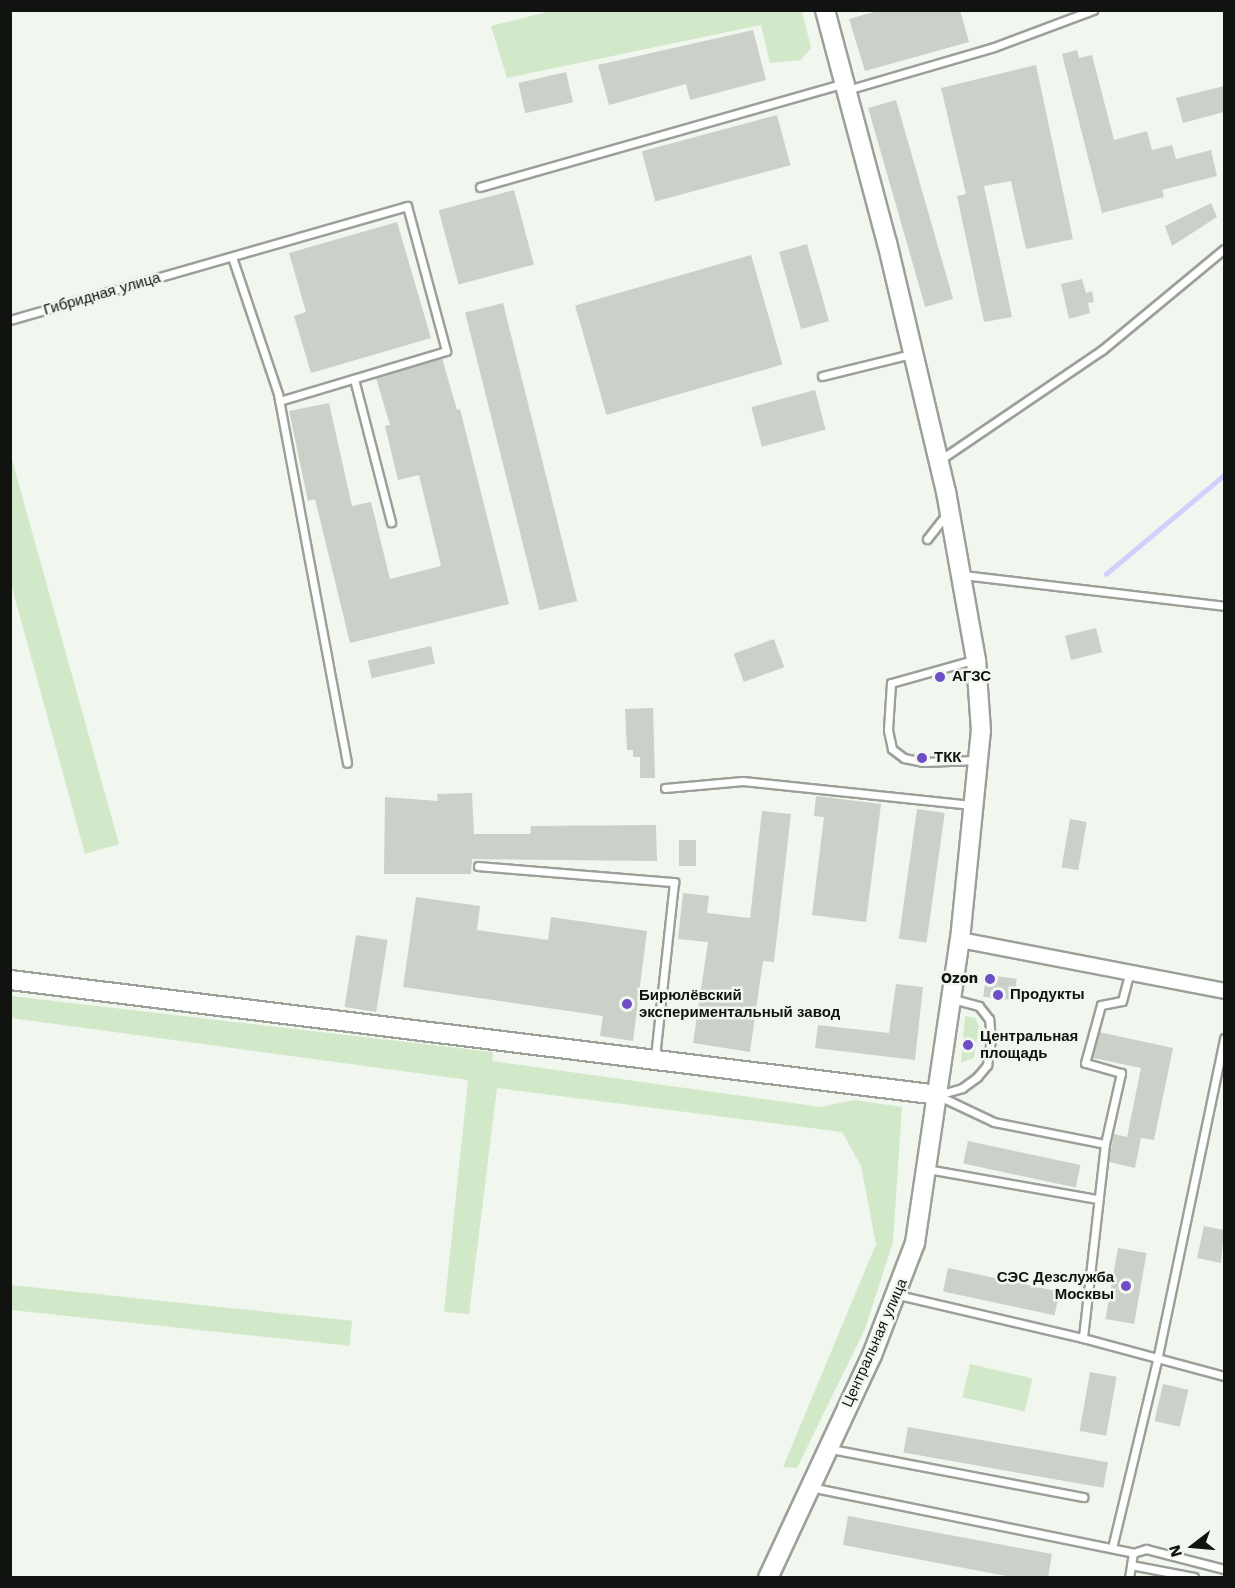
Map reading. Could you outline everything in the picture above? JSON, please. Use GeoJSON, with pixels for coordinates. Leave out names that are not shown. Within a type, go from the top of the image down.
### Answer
{"type":"FeatureCollection","features":[{"type":"Feature","properties":{"kind":"street","name":"Центральная улица"},"geometry":{"type":"LineString","coordinates":[[768,1578],[898,1295],[915,1243],[960,940],[980,759],[976,660],[950,511],[911,354],[887,243],[825,10]]}},
{"type":"Feature","properties":{"kind":"street"},"geometry":{"type":"LineString","coordinates":[[960,940],[1224,991]]}},
{"type":"Feature","properties":{"kind":"street"},"geometry":{"type":"LineString","coordinates":[[10,980],[938,1095]]}},
{"type":"Feature","properties":{"kind":"lane"},"geometry":{"type":"LineString","coordinates":[[480,187],[994,47],[1093,10]]}},
{"type":"Feature","properties":{"kind":"lane","name":"Гибридная улица"},"geometry":{"type":"LineString","coordinates":[[10,320],[407,206],[446,351],[354,379]]}},
{"type":"Feature","properties":{"kind":"lane"},"geometry":{"type":"LineString","coordinates":[[938,462],[1102,350],[1224,249]]}},
{"type":"Feature","properties":{"kind":"lane"},"geometry":{"type":"LineString","coordinates":[[232,257],[279,401],[347,763]]}},
{"type":"Feature","properties":{"kind":"lane"},"geometry":{"type":"LineString","coordinates":[[822,376],[911,354]]}},
{"type":"Feature","properties":{"kind":"lane"},"geometry":{"type":"LineString","coordinates":[[279,401],[354,379],[391,522]]}},
{"type":"Feature","properties":{"kind":"lane"},"geometry":{"type":"LineString","coordinates":[[927,539],[950,511]]}},
{"type":"Feature","properties":{"kind":"lane"},"geometry":{"type":"LineString","coordinates":[[962,575],[1224,606]]}},
{"type":"Feature","properties":{"kind":"lane"},"geometry":{"type":"LineString","coordinates":[[976,660],[891,683],[888,730],[892,749],[904,758],[923,762],[980,759]]}},
{"type":"Feature","properties":{"kind":"lane"},"geometry":{"type":"LineString","coordinates":[[664,788],[743,782],[975,805]]}},
{"type":"Feature","properties":{"kind":"lane"},"geometry":{"type":"LineString","coordinates":[[478,866],[674,882],[654,1060]]}},
{"type":"Feature","properties":{"kind":"lane"},"geometry":{"type":"LineString","coordinates":[[1083,1338],[1098,1234],[1098,1198],[1105,1144],[1122,1073],[1085,1063],[1101,1005],[1122,1001],[1129,974]]}},
{"type":"Feature","properties":{"kind":"lane"},"geometry":{"type":"LineString","coordinates":[[938,1095],[962,1088],[977,1077],[987,1065],[991,1040],[989,1019],[979,1006],[952,999]]}},
{"type":"Feature","properties":{"kind":"lane"},"geometry":{"type":"LineString","coordinates":[[1112,1548],[1157,1360],[1224,1038]]}},
{"type":"Feature","properties":{"kind":"lane"},"geometry":{"type":"LineString","coordinates":[[938,1095],[994,1122],[1105,1144]]}},
{"type":"Feature","properties":{"kind":"lane"},"geometry":{"type":"LineString","coordinates":[[927,1169],[1098,1198]]}},
{"type":"Feature","properties":{"kind":"lane"},"geometry":{"type":"LineString","coordinates":[[898,1295],[1083,1338],[1157,1360],[1224,1376]]}},
{"type":"Feature","properties":{"kind":"lane"},"geometry":{"type":"LineString","coordinates":[[828,1448],[1083,1497]]}},
{"type":"Feature","properties":{"kind":"lane"},"geometry":{"type":"LineString","coordinates":[[810,1487],[1133,1553],[1146,1550],[1224,1569]]}},
{"type":"Feature","properties":{"kind":"lane"},"geometry":{"type":"LineString","coordinates":[[1129,1578],[1133,1553]]}},
{"type":"Feature","properties":{"kind":"lane"},"geometry":{"type":"LineString","coordinates":[[1131,1565],[1194,1577]]}},
{"type":"Feature","properties":{"kind":"green space"},"geometry":{"type":"Polygon","coordinates":[[[555,10],[802,11],[811,48],[801,60],[770,63],[761,25],[507,78],[491,26],[555,10]]]}},
{"type":"Feature","properties":{"kind":"green space"},"geometry":{"type":"Polygon","coordinates":[[[11,456],[119,844],[85,854],[11,584],[11,456]]]}},
{"type":"Feature","properties":{"kind":"green space"},"geometry":{"type":"Polygon","coordinates":[[[11,996],[493,1052],[492,1061],[821,1107],[854,1100],[902,1107],[893,1242],[865,1329],[797,1468],[783,1467],[876,1244],[861,1166],[842,1132],[497,1088],[469,1314],[444,1312],[468,1080],[11,1018],[11,996]]]}},
{"type":"Feature","properties":{"kind":"green space","name":"Центральная площадь"},"geometry":{"type":"Polygon","coordinates":[[[965,1016],[975,1018],[979,1026],[974,1058],[961,1063],[965,1016]]]}},
{"type":"Feature","properties":{"kind":"green space"},"geometry":{"type":"Polygon","coordinates":[[[11,1285],[352,1321],[350,1346],[10,1310],[11,1285]]]}},
{"type":"Feature","properties":{"kind":"green space"},"geometry":{"type":"Polygon","coordinates":[[[970,1364],[1032,1378],[1025,1412],[962,1397],[970,1364]]]}},
{"type":"Feature","properties":{"kind":"building"},"geometry":{"type":"Polygon","coordinates":[[[880,10],[960,10],[969,42],[865,71],[849,19],[880,10]]]}},
{"type":"Feature","properties":{"kind":"building"},"geometry":{"type":"Polygon","coordinates":[[[753,30],[766,80],[690,100],[686,84],[609,105],[598,65],[753,30]]]}},
{"type":"Feature","properties":{"kind":"building"},"geometry":{"type":"Polygon","coordinates":[[[1077,50],[1079,58],[1092,55],[1114,140],[1147,131],[1152,150],[1172,145],[1176,159],[1211,150],[1217,176],[1162,190],[1164,197],[1102,213],[1062,54],[1077,50]]]}},
{"type":"Feature","properties":{"kind":"building"},"geometry":{"type":"Polygon","coordinates":[[[1036,65],[1073,239],[1026,249],[1011,181],[984,186],[1012,317],[984,322],[957,196],[966,194],[941,88],[1036,65]]]}},
{"type":"Feature","properties":{"kind":"building"},"geometry":{"type":"Polygon","coordinates":[[[566,72],[573,102],[525,113],[518,83],[566,72]]]}},
{"type":"Feature","properties":{"kind":"building"},"geometry":{"type":"Polygon","coordinates":[[[1224,86],[1224,112],[1183,123],[1176,98],[1224,86]]]}},
{"type":"Feature","properties":{"kind":"building"},"geometry":{"type":"Polygon","coordinates":[[[896,100],[953,299],[925,307],[868,108],[896,100]]]}},
{"type":"Feature","properties":{"kind":"building"},"geometry":{"type":"Polygon","coordinates":[[[777,115],[790,165],[655,201],[642,151],[777,115]]]}},
{"type":"Feature","properties":{"kind":"building"},"geometry":{"type":"Polygon","coordinates":[[[514,190],[534,264],[459,285],[439,210],[514,190]]]}},
{"type":"Feature","properties":{"kind":"building"},"geometry":{"type":"Polygon","coordinates":[[[1211,203],[1217,217],[1172,246],[1165,226],[1211,203]]]}},
{"type":"Feature","properties":{"kind":"building"},"geometry":{"type":"Polygon","coordinates":[[[397,222],[431,338],[311,373],[294,316],[306,312],[289,253],[397,222]]]}},
{"type":"Feature","properties":{"kind":"building"},"geometry":{"type":"Polygon","coordinates":[[[807,244],[829,321],[801,329],[779,252],[807,244]]]}},
{"type":"Feature","properties":{"kind":"building"},"geometry":{"type":"Polygon","coordinates":[[[751,255],[782,365],[607,415],[575,305],[751,255]]]}},
{"type":"Feature","properties":{"kind":"building"},"geometry":{"type":"Polygon","coordinates":[[[1082,279],[1086,293],[1092,291],[1094,302],[1088,303],[1090,313],[1069,319],[1061,284],[1082,279]]]}},
{"type":"Feature","properties":{"kind":"building"},"geometry":{"type":"Polygon","coordinates":[[[503,303],[577,601],[539,610],[465,312],[503,303]]]}},
{"type":"Feature","properties":{"kind":"building"},"geometry":{"type":"Polygon","coordinates":[[[442,358],[457,410],[460,409],[509,604],[350,643],[315,499],[308,501],[289,411],[329,403],[352,506],[371,502],[390,579],[441,566],[419,475],[398,480],[385,426],[390,425],[376,378],[442,358]]]}},
{"type":"Feature","properties":{"kind":"building"},"geometry":{"type":"Polygon","coordinates":[[[815,390],[826,430],[762,447],[751,407],[815,390]]]}},
{"type":"Feature","properties":{"kind":"building"},"geometry":{"type":"Polygon","coordinates":[[[1096,628],[1102,652],[1071,660],[1065,636],[1096,628]]]}},
{"type":"Feature","properties":{"kind":"building"},"geometry":{"type":"Polygon","coordinates":[[[774,639],[784,667],[744,682],[734,654],[774,639]]]}},
{"type":"Feature","properties":{"kind":"building"},"geometry":{"type":"Polygon","coordinates":[[[431,646],[435,664],[372,678],[368,661],[431,646]]]}},
{"type":"Feature","properties":{"kind":"building"},"geometry":{"type":"Polygon","coordinates":[[[653,708],[655,778],[640,778],[640,757],[633,757],[633,750],[627,750],[625,709],[653,708]]]}},
{"type":"Feature","properties":{"kind":"building"},"geometry":{"type":"Polygon","coordinates":[[[472,793],[474,834],[530,834],[531,826],[656,825],[657,861],[472,859],[471,874],[384,874],[385,797],[438,801],[437,794],[472,793]]]}},
{"type":"Feature","properties":{"kind":"building"},"geometry":{"type":"Polygon","coordinates":[[[816,796],[881,804],[866,922],[812,915],[824,817],[814,816],[816,796]]]}},
{"type":"Feature","properties":{"kind":"building"},"geometry":{"type":"Polygon","coordinates":[[[917,809],[945,813],[926,943],[899,939],[917,809]]]}},
{"type":"Feature","properties":{"kind":"building"},"geometry":{"type":"Polygon","coordinates":[[[762,811],[791,814],[774,962],[763,961],[750,1052],[693,1043],[708,942],[678,939],[683,893],[709,896],[707,913],[750,918],[762,811]]]}},
{"type":"Feature","properties":{"kind":"building"},"geometry":{"type":"Polygon","coordinates":[[[1070,819],[1087,822],[1078,870],[1061,867],[1070,819]]]}},
{"type":"Feature","properties":{"kind":"building"},"geometry":{"type":"Polygon","coordinates":[[[679,840],[696,840],[696,866],[679,866],[679,840]]]}},
{"type":"Feature","properties":{"kind":"building"},"geometry":{"type":"Polygon","coordinates":[[[416,897],[480,906],[477,930],[548,940],[551,917],[647,931],[633,1041],[600,1036],[603,1016],[403,987],[416,897]]]}},
{"type":"Feature","properties":{"kind":"building"},"geometry":{"type":"Polygon","coordinates":[[[356,935],[388,940],[376,1012],[345,1007],[356,935]]]}},
{"type":"Feature","properties":{"kind":"building"},"geometry":{"type":"Polygon","coordinates":[[[986,975],[1017,979],[1014,1001],[983,997],[986,975]]]}},
{"type":"Feature","properties":{"kind":"building"},"geometry":{"type":"Polygon","coordinates":[[[896,984],[923,987],[915,1060],[815,1048],[818,1025],[889,1033],[896,984]]]}},
{"type":"Feature","properties":{"kind":"building"},"geometry":{"type":"Polygon","coordinates":[[[1099,1032],[1173,1048],[1154,1140],[1141,1138],[1135,1168],[1109,1162],[1114,1134],[1127,1137],[1141,1068],[1093,1058],[1099,1032]]]}},
{"type":"Feature","properties":{"kind":"building"},"geometry":{"type":"Polygon","coordinates":[[[968,1141],[1080,1165],[1076,1187],[963,1163],[968,1141]]]}},
{"type":"Feature","properties":{"kind":"building"},"geometry":{"type":"Polygon","coordinates":[[[1204,1226],[1224,1230],[1221,1263],[1197,1258],[1204,1226]]]}},
{"type":"Feature","properties":{"kind":"building"},"geometry":{"type":"Polygon","coordinates":[[[1118,1248],[1147,1253],[1134,1324],[1105,1319],[1118,1248]]]}},
{"type":"Feature","properties":{"kind":"building"},"geometry":{"type":"Polygon","coordinates":[[[948,1268],[1060,1292],[1055,1315],[943,1291],[948,1268]]]}},
{"type":"Feature","properties":{"kind":"building"},"geometry":{"type":"Polygon","coordinates":[[[1090,1372],[1117,1377],[1106,1436],[1080,1431],[1090,1372]]]}},
{"type":"Feature","properties":{"kind":"building"},"geometry":{"type":"Polygon","coordinates":[[[1163,1384],[1188,1390],[1180,1427],[1154,1421],[1163,1384]]]}},
{"type":"Feature","properties":{"kind":"building"},"geometry":{"type":"Polygon","coordinates":[[[908,1427],[1108,1462],[1103,1488],[903,1453],[908,1427]]]}},
{"type":"Feature","properties":{"kind":"building"},"geometry":{"type":"Polygon","coordinates":[[[848,1516],[1052,1554],[1048,1578],[1017,1578],[843,1545],[848,1516]]]}},
{"type":"Feature","properties":{"kind":"waterway"},"geometry":{"type":"LineString","coordinates":[[1106,574],[1224,475]]}},
{"type":"Feature","properties":{"kind":"place","name":"АГЗС"},"geometry":{"type":"Point","coordinates":[940,677]}},
{"type":"Feature","properties":{"kind":"place","name":"ТКК"},"geometry":{"type":"Point","coordinates":[922,758]}},
{"type":"Feature","properties":{"kind":"place","name":"Ozon"},"geometry":{"type":"Point","coordinates":[990,979]}},
{"type":"Feature","properties":{"kind":"place","name":"Продукты"},"geometry":{"type":"Point","coordinates":[998,995]}},
{"type":"Feature","properties":{"kind":"place","name":"Бирюлёвский экспериментальный завод"},"geometry":{"type":"Point","coordinates":[627,1004]}},
{"type":"Feature","properties":{"kind":"place","name":"Центральная площадь"},"geometry":{"type":"Point","coordinates":[968,1045]}},
{"type":"Feature","properties":{"kind":"place","name":"СЭС Дезслужба Москвы"},"geometry":{"type":"Point","coordinates":[1126,1286]}}]}
